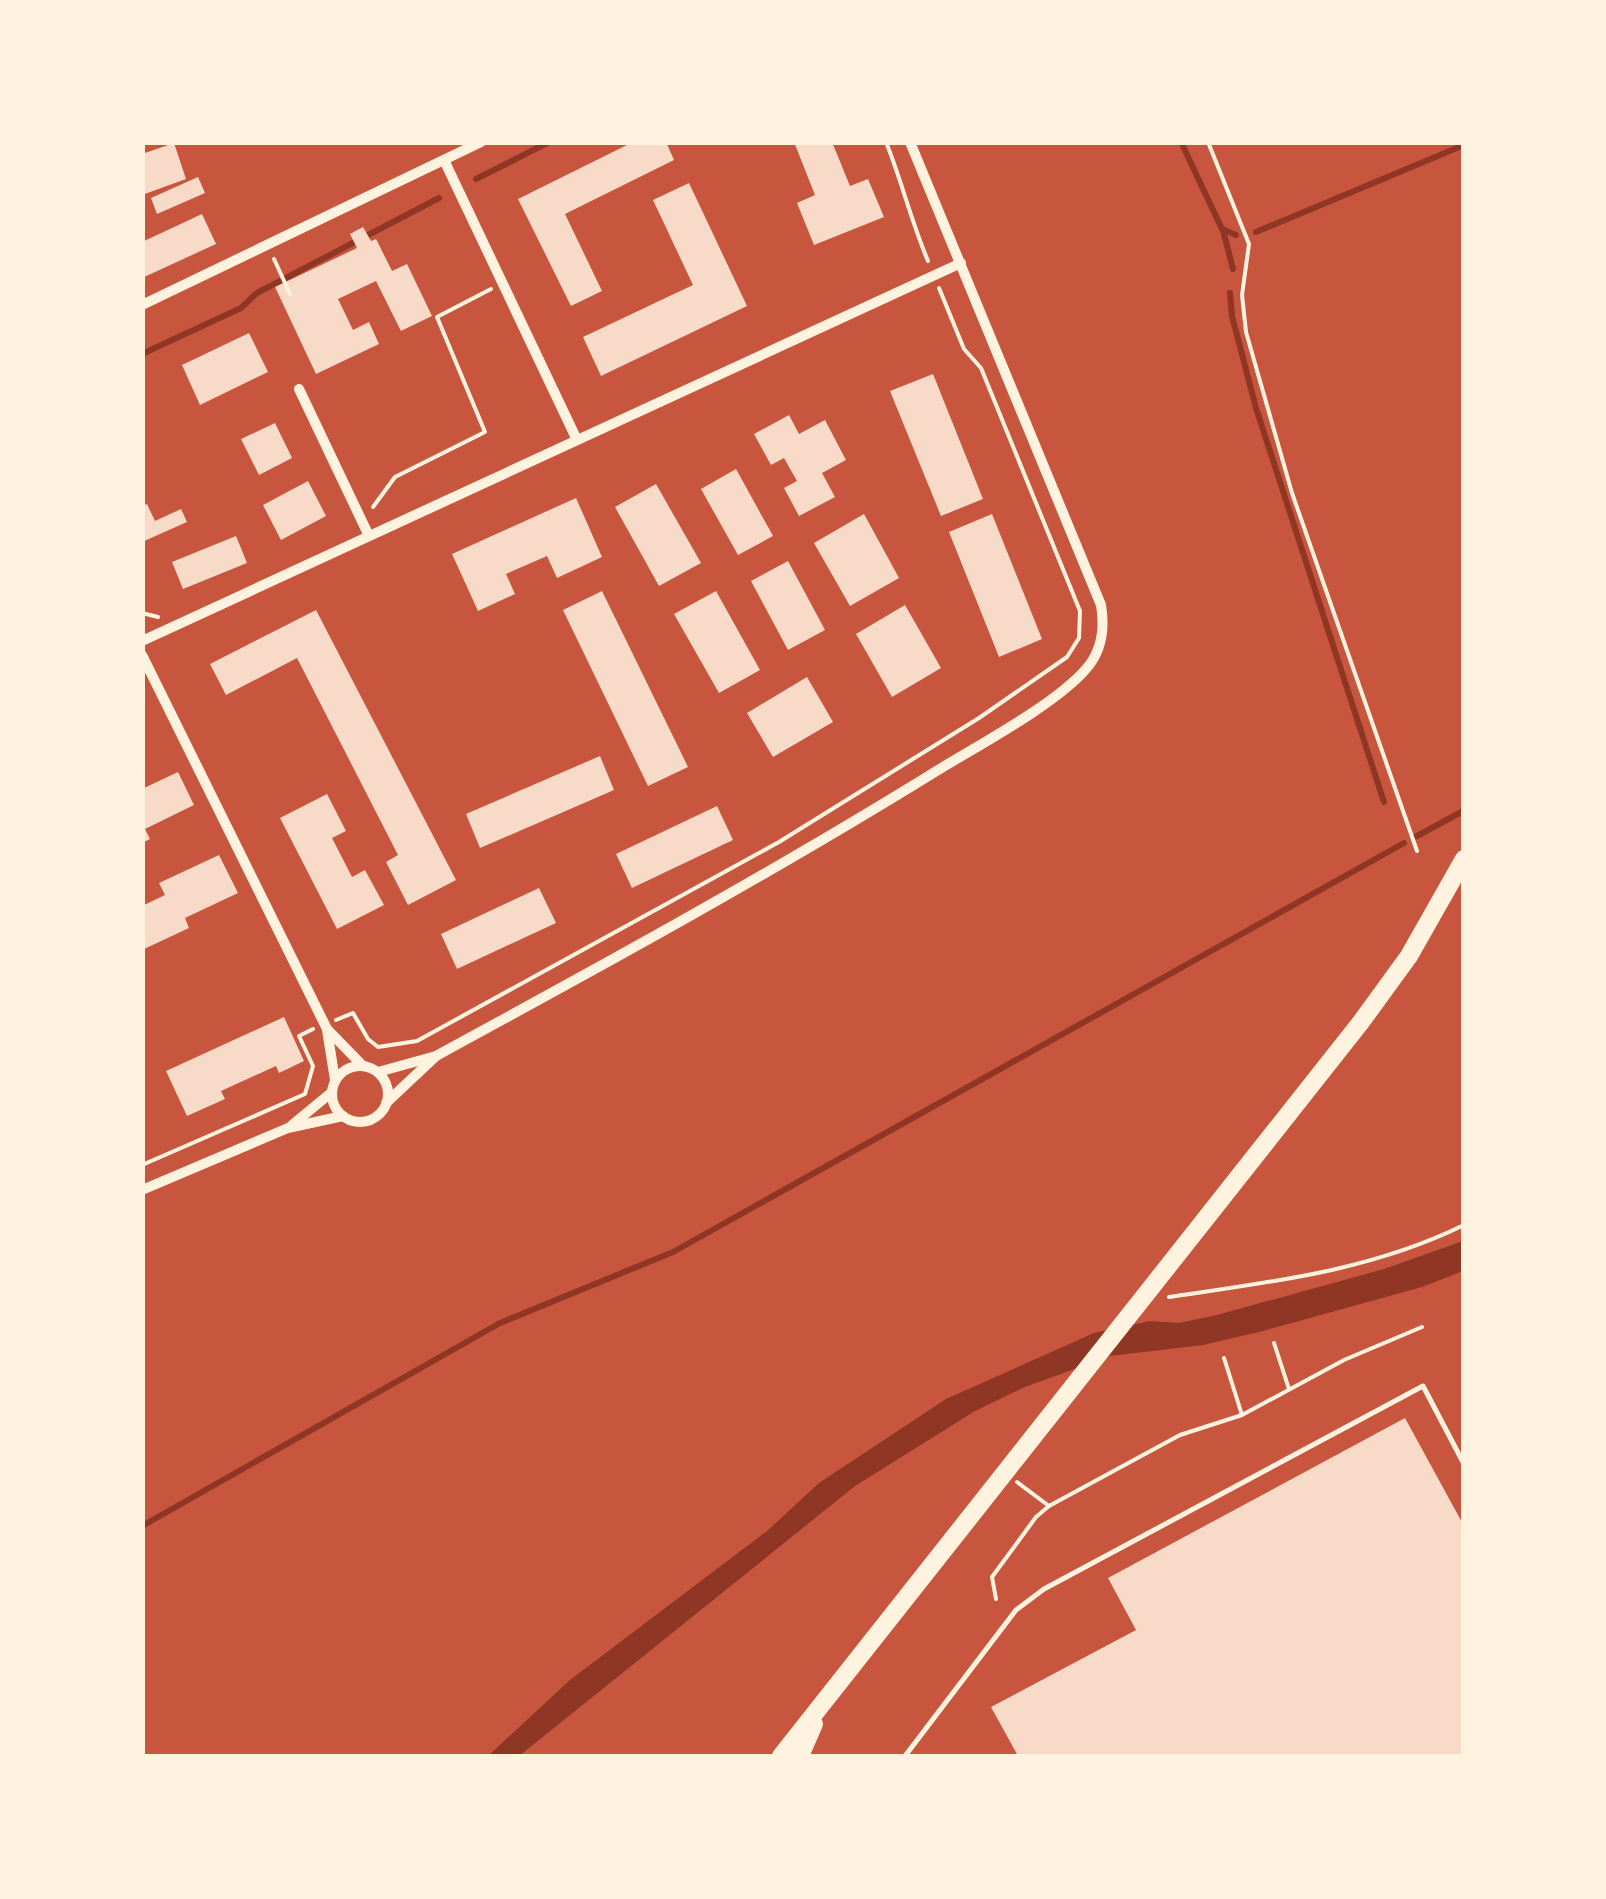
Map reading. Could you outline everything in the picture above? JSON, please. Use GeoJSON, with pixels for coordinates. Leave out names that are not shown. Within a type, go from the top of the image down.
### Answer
{"type":"FeatureCollection","features":[{"type":"Feature","properties":{"kind":"main road"},"geometry":{"type":"LineString","coordinates":[[780,1756],[1129,1319],[1384,991],[1464,859]]}},
{"type":"Feature","properties":{"kind":"main road"},"geometry":{"type":"LineString","coordinates":[[800,1756],[826,1696]]}},
{"type":"Feature","properties":{"kind":"street"},"geometry":{"type":"LineString","coordinates":[[142,305],[481,142]]}},
{"type":"Feature","properties":{"kind":"street"},"geometry":{"type":"LineString","coordinates":[[142,655],[326,1027],[362,1066],[378,1072],[436,1056],[794,859],[992,737],[1076,679],[1093,660],[1102,638],[1101,605],[910,142]]}},
{"type":"Feature","properties":{"kind":"street"},"geometry":{"type":"LineString","coordinates":[[444,160],[578,440]]}},
{"type":"Feature","properties":{"kind":"street"},"geometry":{"type":"LineString","coordinates":[[142,640],[961,263]]}},
{"type":"Feature","properties":{"kind":"street"},"geometry":{"type":"LineString","coordinates":[[299,389],[369,536]]}},
{"type":"Feature","properties":{"kind":"street"},"geometry":{"type":"LineString","coordinates":[[326,1027],[334,1086],[343,1116]]}},
{"type":"Feature","properties":{"kind":"street"},"geometry":{"type":"LineString","coordinates":[[142,1190],[288,1128],[343,1116],[368,1121],[436,1056]]}},
{"type":"Feature","properties":{"kind":"street"},"geometry":{"type":"LineString","coordinates":[[288,1128],[349,1068],[362,1066]]}},
{"type":"Feature","properties":{"kind":"street"},"geometry":{"type":"LineString","coordinates":[[378,1072],[388,1088],[386,1103]]}},
{"type":"Feature","properties":{"kind":"lane"},"geometry":{"type":"LineString","coordinates":[[905,1756],[1016,1610],[1044,1589],[1422,1386],[1464,1464]]}},
{"type":"Feature","properties":{"kind":"path"},"geometry":{"type":"LineString","coordinates":[[142,1165],[302,1096],[313,1069],[299,1036],[353,1013],[376,1046],[398,1047],[417,1041],[780,842],[979,718],[1070,654],[1079,638],[1080,610],[980,368],[964,348],[902,201],[900,178],[886,142]]}},
{"type":"Feature","properties":{"kind":"path"},"geometry":{"type":"LineString","coordinates":[[1208,142],[1249,244],[1242,296],[1246,332],[1287,475],[1416,851]]}},
{"type":"Feature","properties":{"kind":"path"},"geometry":{"type":"LineString","coordinates":[[280,272],[290,294]]}},
{"type":"Feature","properties":{"kind":"path"},"geometry":{"type":"LineString","coordinates":[[360,517],[371,511],[394,477],[485,432],[437,317],[503,283]]}},
{"type":"Feature","properties":{"kind":"path"},"geometry":{"type":"LineString","coordinates":[[142,613],[163,616]]}},
{"type":"Feature","properties":{"kind":"path"},"geometry":{"type":"LineString","coordinates":[[1142,1301],[1332,1273],[1428,1242],[1464,1225]]}},
{"type":"Feature","properties":{"kind":"path"},"geometry":{"type":"LineString","coordinates":[[996,1599],[992,1587],[998,1568],[1036,1516],[1050,1506],[1180,1435],[1242,1415],[1422,1328]]}},
{"type":"Feature","properties":{"kind":"path"},"geometry":{"type":"LineString","coordinates":[[1274,1342],[1289,1389]]}},
{"type":"Feature","properties":{"kind":"path"},"geometry":{"type":"LineString","coordinates":[[1224,1358],[1242,1415]]}},
{"type":"Feature","properties":{"kind":"path"},"geometry":{"type":"LineString","coordinates":[[1004,1472],[1050,1506]]}},
{"type":"Feature","properties":{"kind":"shaded area"},"geometry":{"type":"Polygon","coordinates":[[[1463,1241],[1463,1271],[1422,1287],[1203,1345],[1110,1356],[1025,1387],[975,1411],[855,1486],[519,1756],[488,1756],[570,1680],[767,1531],[819,1483],[946,1399],[1094,1333],[1150,1321],[1179,1323],[1217,1315],[1384,1269],[1463,1241]]]}},
{"type":"Feature","properties":{"kind":"building"},"geometry":{"type":"Polygon","coordinates":[[[633,142],[666,142],[674,160],[565,214],[602,291],[571,306],[518,199],[633,142]]]}},
{"type":"Feature","properties":{"kind":"building"},"geometry":{"type":"Polygon","coordinates":[[[794,142],[832,142],[850,186],[868,179],[884,217],[814,245],[797,203],[815,195],[794,142]]]}},
{"type":"Feature","properties":{"kind":"building"},"geometry":{"type":"Polygon","coordinates":[[[174,143],[186,179],[142,195],[142,154],[174,143]]]}},
{"type":"Feature","properties":{"kind":"building"},"geometry":{"type":"Polygon","coordinates":[[[198,177],[205,193],[157,214],[151,198],[198,177]]]}},
{"type":"Feature","properties":{"kind":"building"},"geometry":{"type":"Polygon","coordinates":[[[689,183],[747,306],[601,376],[583,337],[693,285],[653,200],[689,183]]]}},
{"type":"Feature","properties":{"kind":"building"},"geometry":{"type":"Polygon","coordinates":[[[202,214],[216,244],[142,278],[142,242],[202,214]]]}},
{"type":"Feature","properties":{"kind":"building"},"geometry":{"type":"Polygon","coordinates":[[[363,227],[371,241],[376,239],[392,271],[407,264],[432,316],[401,331],[376,281],[338,299],[353,330],[369,322],[379,344],[316,374],[275,287],[357,248],[350,234],[363,227]]]}},
{"type":"Feature","properties":{"kind":"building"},"geometry":{"type":"Polygon","coordinates":[[[249,333],[268,372],[200,405],[182,365],[249,333]]]}},
{"type":"Feature","properties":{"kind":"building"},"geometry":{"type":"Polygon","coordinates":[[[933,374],[983,499],[941,516],[890,391],[933,374]]]}},
{"type":"Feature","properties":{"kind":"building"},"geometry":{"type":"Polygon","coordinates":[[[789,415],[799,434],[825,420],[846,460],[822,473],[835,497],[799,516],[784,488],[797,481],[784,458],[771,465],[754,434],[789,415]]]}},
{"type":"Feature","properties":{"kind":"building"},"geometry":{"type":"Polygon","coordinates":[[[275,423],[292,458],[259,475],[241,439],[275,423]]]}},
{"type":"Feature","properties":{"kind":"building"},"geometry":{"type":"Polygon","coordinates":[[[736,469],[773,536],[738,555],[701,489],[736,469]]]}},
{"type":"Feature","properties":{"kind":"building"},"geometry":{"type":"Polygon","coordinates":[[[308,481],[326,516],[281,540],[263,505],[308,481]]]}},
{"type":"Feature","properties":{"kind":"building"},"geometry":{"type":"Polygon","coordinates":[[[656,484],[701,563],[659,586],[615,507],[656,484]]]}},
{"type":"Feature","properties":{"kind":"building"},"geometry":{"type":"Polygon","coordinates":[[[576,498],[602,557],[557,578],[547,556],[506,574],[515,594],[478,611],[452,554],[576,498]]]}},
{"type":"Feature","properties":{"kind":"building"},"geometry":{"type":"Polygon","coordinates":[[[147,504],[155,521],[181,509],[187,522],[142,542],[142,506],[147,504]]]}},
{"type":"Feature","properties":{"kind":"building"},"geometry":{"type":"Polygon","coordinates":[[[864,514],[899,578],[850,606],[814,543],[864,514]]]}},
{"type":"Feature","properties":{"kind":"building"},"geometry":{"type":"Polygon","coordinates":[[[992,514],[1042,639],[999,657],[949,532],[992,514]]]}},
{"type":"Feature","properties":{"kind":"building"},"geometry":{"type":"Polygon","coordinates":[[[236,536],[247,563],[183,589],[172,562],[236,536]]]}},
{"type":"Feature","properties":{"kind":"building"},"geometry":{"type":"Polygon","coordinates":[[[788,561],[825,630],[788,650],[751,581],[788,561]]]}},
{"type":"Feature","properties":{"kind":"building"},"geometry":{"type":"Polygon","coordinates":[[[602,591],[688,767],[648,786],[563,610],[602,591]]]}},
{"type":"Feature","properties":{"kind":"building"},"geometry":{"type":"Polygon","coordinates":[[[716,591],[760,670],[719,693],[674,614],[716,591]]]}},
{"type":"Feature","properties":{"kind":"building"},"geometry":{"type":"Polygon","coordinates":[[[905,605],[941,668],[892,697],[856,634],[905,605]]]}},
{"type":"Feature","properties":{"kind":"building"},"geometry":{"type":"Polygon","coordinates":[[[316,610],[456,880],[408,905],[386,862],[398,855],[297,658],[226,695],[210,664],[316,610]]]}},
{"type":"Feature","properties":{"kind":"building"},"geometry":{"type":"Polygon","coordinates":[[[807,677],[833,722],[773,757],[747,713],[807,677]]]}},
{"type":"Feature","properties":{"kind":"building"},"geometry":{"type":"Polygon","coordinates":[[[600,756],[614,790],[480,848],[466,814],[600,756]]]}},
{"type":"Feature","properties":{"kind":"building"},"geometry":{"type":"Polygon","coordinates":[[[178,772],[194,805],[145,829],[150,839],[142,843],[142,789],[178,772]]]}},
{"type":"Feature","properties":{"kind":"building"},"geometry":{"type":"Polygon","coordinates":[[[327,794],[346,831],[332,838],[352,877],[365,870],[384,905],[337,929],[280,818],[327,794]]]}},
{"type":"Feature","properties":{"kind":"building"},"geometry":{"type":"Polygon","coordinates":[[[717,806],[733,840],[632,888],[616,854],[717,806]]]}},
{"type":"Feature","properties":{"kind":"building"},"geometry":{"type":"Polygon","coordinates":[[[219,855],[238,893],[185,918],[189,928],[142,950],[142,906],[165,895],[159,883],[219,855]]]}},
{"type":"Feature","properties":{"kind":"building"},"geometry":{"type":"Polygon","coordinates":[[[539,888],[556,923],[457,969],[441,934],[539,888]]]}},
{"type":"Feature","properties":{"kind":"building"},"geometry":{"type":"Polygon","coordinates":[[[284,1017],[304,1061],[279,1073],[276,1066],[221,1091],[225,1099],[187,1116],[166,1071],[284,1017]]]}},
{"type":"Feature","properties":{"kind":"building"},"geometry":{"type":"Polygon","coordinates":[[[1405,1418],[1464,1526],[1464,1756],[1018,1756],[991,1707],[1136,1630],[1108,1578],[1405,1418]]]}},
{"type":"Feature","properties":{"kind":"waterway"},"geometry":{"type":"LineString","coordinates":[[476,179],[549,142]]}},
{"type":"Feature","properties":{"kind":"waterway"},"geometry":{"type":"LineString","coordinates":[[1181,142],[1222,229],[1236,235]]}},
{"type":"Feature","properties":{"kind":"waterway"},"geometry":{"type":"LineString","coordinates":[[1256,232],[1464,145]]}},
{"type":"Feature","properties":{"kind":"waterway"},"geometry":{"type":"LineString","coordinates":[[142,354],[241,308],[257,293],[439,198]]}},
{"type":"Feature","properties":{"kind":"waterway"},"geometry":{"type":"LineString","coordinates":[[1223,230],[1233,269]]}},
{"type":"Feature","properties":{"kind":"waterway"},"geometry":{"type":"LineString","coordinates":[[1230,293],[1232,316],[1256,408],[1384,802]]}},
{"type":"Feature","properties":{"kind":"waterway"},"geometry":{"type":"LineString","coordinates":[[1417,836],[1463,811]]}},
{"type":"Feature","properties":{"kind":"waterway"},"geometry":{"type":"LineString","coordinates":[[142,1526],[500,1323],[673,1252],[1404,843]]}}]}
